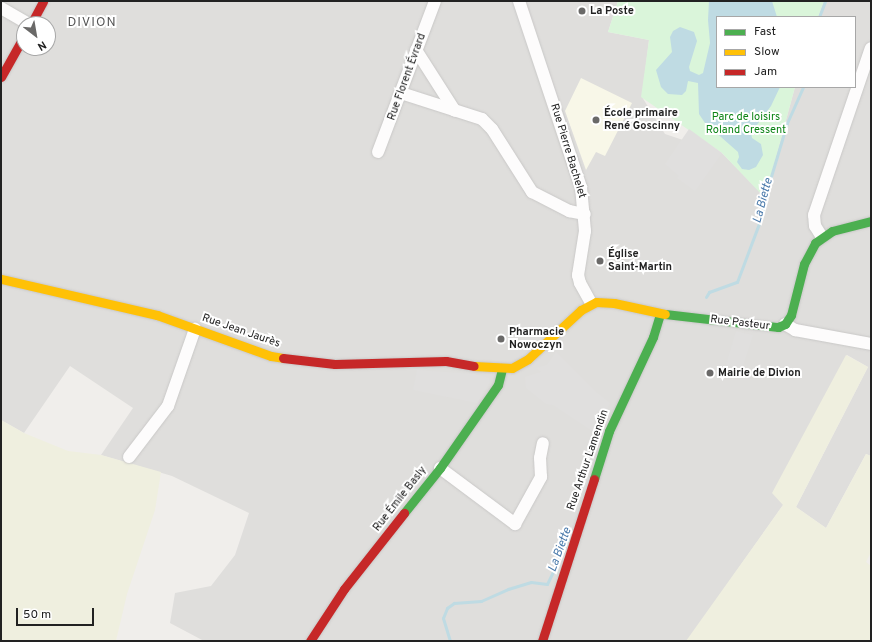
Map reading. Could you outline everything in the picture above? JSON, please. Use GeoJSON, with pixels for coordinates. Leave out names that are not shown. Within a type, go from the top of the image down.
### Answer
{"type":"FeatureCollection","features":[{"type":"Feature","properties":{"kind":"main road"},"geometry":{"type":"LineString","coordinates":[[35,16],[43,1]]}},
{"type":"Feature","properties":{"kind":"main road"},"geometry":{"type":"LineString","coordinates":[[1,77],[16,50]]}},
{"type":"Feature","properties":{"kind":"main road"},"geometry":{"type":"LineString","coordinates":[[822,237],[852,224],[871,221]]}},
{"type":"Feature","properties":{"kind":"main road","name":"Rue Pasteur"},"geometry":{"type":"LineString","coordinates":[[590,303],[614,303],[660,314],[778,327],[785,324],[794,308],[808,253],[822,237]]}},
{"type":"Feature","properties":{"kind":"main road","name":"Rue Jean Jaurès"},"geometry":{"type":"LineString","coordinates":[[1,278],[126,306],[271,356],[301,361],[335,364],[446,361],[502,369]]}},
{"type":"Feature","properties":{"kind":"main road"},"geometry":{"type":"LineString","coordinates":[[502,369],[521,364],[590,303]]}},
{"type":"Feature","properties":{"kind":"main road","name":"Rue Arthur Lamendin"},"geometry":{"type":"LineString","coordinates":[[542,641],[609,431],[653,337],[660,314]]}},
{"type":"Feature","properties":{"kind":"main road","name":"Rue Émile Basly"},"geometry":{"type":"LineString","coordinates":[[310,641],[344,589],[440,468],[498,385],[502,369]]}},
{"type":"Feature","properties":{"kind":"street","name":"Rue Florent Évrard"},"geometry":{"type":"LineString","coordinates":[[378,152],[435,1]]}},
{"type":"Feature","properties":{"kind":"street","name":"Rue Pierre Bachelet"},"geometry":{"type":"LineString","coordinates":[[519,1],[582,187],[585,214],[585,239],[578,275],[580,283],[590,303]]}},
{"type":"Feature","properties":{"kind":"street"},"geometry":{"type":"LineString","coordinates":[[1,8],[16,16]]}},
{"type":"Feature","properties":{"kind":"street"},"geometry":{"type":"LineString","coordinates":[[822,237],[815,226],[814,215],[871,48]]}},
{"type":"Feature","properties":{"kind":"street"},"geometry":{"type":"LineString","coordinates":[[416,50],[455,111]]}},
{"type":"Feature","properties":{"kind":"street"},"geometry":{"type":"LineString","coordinates":[[401,93],[487,123],[532,192],[569,211],[585,214]]}},
{"type":"Feature","properties":{"kind":"street"},"geometry":{"type":"LineString","coordinates":[[785,324],[795,330],[871,344]]}},
{"type":"Feature","properties":{"kind":"street"},"geometry":{"type":"LineString","coordinates":[[129,456],[168,406],[195,329]]}},
{"type":"Feature","properties":{"kind":"street"},"geometry":{"type":"LineString","coordinates":[[440,468],[515,524],[541,477],[540,458],[543,443]]}},
{"type":"Feature","properties":{"kind":"shaded area"},"geometry":{"type":"Polygon","coordinates":[[[1,1],[618,1],[608,32],[649,40],[642,97],[665,134],[722,153],[765,197],[795,88],[856,88],[856,16],[818,16],[824,1],[871,1],[871,456],[866,454],[826,528],[796,507],[868,367],[847,355],[783,505],[687,641],[204,641],[170,623],[175,593],[211,586],[235,555],[249,513],[172,476],[101,455],[133,408],[70,366],[24,433],[1,420],[1,1]]]}},
{"type":"Feature","properties":{"kind":"shaded area","name":"École primaire René Goscinny"},"geometry":{"type":"Polygon","coordinates":[[[581,78],[632,103],[605,156],[596,152],[586,170],[565,111],[581,78]]]}},
{"type":"Feature","properties":{"kind":"shaded area"},"geometry":{"type":"Polygon","coordinates":[[[689,129],[722,153],[695,191],[677,178],[679,176],[665,164],[689,129]]]}},
{"type":"Feature","properties":{"kind":"shaded area"},"geometry":{"type":"Polygon","coordinates":[[[736,331],[753,335],[742,369],[726,365],[736,331]]]}},
{"type":"Feature","properties":{"kind":"shaded area"},"geometry":{"type":"Polygon","coordinates":[[[556,352],[596,392],[610,403],[607,409],[597,412],[604,416],[595,421],[599,428],[597,434],[553,405],[546,404],[526,388],[525,377],[541,372],[536,368],[547,365],[556,352]]]}},
{"type":"Feature","properties":{"kind":"shaded area"},"geometry":{"type":"Polygon","coordinates":[[[417,370],[474,374],[489,378],[490,382],[477,403],[413,390],[417,370]]]}},
{"type":"Feature","properties":{"kind":"green space","name":"Parc de loisirs Roland Cressent"},"geometry":{"type":"Polygon","coordinates":[[[618,1],[824,1],[818,16],[716,16],[716,88],[795,88],[765,198],[722,153],[641,97],[649,40],[608,32],[618,1]]]}},
{"type":"Feature","properties":{"kind":"green space"},"geometry":{"type":"Polygon","coordinates":[[[846,355],[868,367],[796,507],[826,528],[866,454],[871,456],[871,552],[866,562],[871,566],[871,641],[686,641],[783,505],[772,493],[846,355]]]}},
{"type":"Feature","properties":{"kind":"green space"},"geometry":{"type":"Polygon","coordinates":[[[1,420],[24,433],[68,451],[101,455],[161,472],[155,510],[127,594],[116,641],[1,641],[1,420]]]}},
{"type":"Feature","properties":{"kind":"water"},"geometry":{"type":"Polygon","coordinates":[[[709,1],[772,1],[777,16],[716,16],[716,88],[780,88],[771,106],[751,133],[752,138],[761,144],[763,155],[756,167],[749,170],[742,169],[737,162],[739,157],[738,152],[705,123],[699,114],[698,83],[688,81],[686,91],[682,95],[668,94],[661,87],[656,70],[672,52],[670,37],[673,31],[680,27],[694,32],[697,41],[689,67],[690,71],[699,75],[703,73],[710,43],[708,20],[709,1]]]}},
{"type":"Feature","properties":{"kind":"waterway","name":"La Biette"},"geometry":{"type":"LineString","coordinates":[[819,16],[825,1]]}},
{"type":"Feature","properties":{"kind":"waterway","name":"La Biette"},"geometry":{"type":"LineString","coordinates":[[706,297],[709,292],[737,282],[761,218],[766,193],[787,123],[803,88]]}},
{"type":"Feature","properties":{"kind":"waterway","name":"La Biette"},"geometry":{"type":"LineString","coordinates":[[450,641],[443,618],[447,608],[454,603],[481,601],[508,589],[531,582],[547,584],[559,559]]}},
{"type":"Feature","properties":{"kind":"traffic: fast"},"geometry":{"type":"LineString","coordinates":[[665,314],[778,327],[785,324],[791,315],[804,264],[815,243],[832,231],[871,221]]}},
{"type":"Feature","properties":{"kind":"traffic: fast"},"geometry":{"type":"LineString","coordinates":[[594,479],[609,431],[653,337],[660,314]]}},
{"type":"Feature","properties":{"kind":"traffic: fast"},"geometry":{"type":"LineString","coordinates":[[404,513],[440,468],[498,385],[502,369]]}},
{"type":"Feature","properties":{"kind":"traffic: slow"},"geometry":{"type":"LineString","coordinates":[[1,279],[157,315],[271,356],[283,358]]}},
{"type":"Feature","properties":{"kind":"traffic: slow"},"geometry":{"type":"LineString","coordinates":[[474,366],[512,368],[528,359],[581,310],[596,302],[614,303],[665,314]]}},
{"type":"Feature","properties":{"kind":"traffic: jam"},"geometry":{"type":"LineString","coordinates":[[35,16],[43,1]]}},
{"type":"Feature","properties":{"kind":"traffic: jam"},"geometry":{"type":"LineString","coordinates":[[1,77],[16,50]]}},
{"type":"Feature","properties":{"kind":"traffic: jam"},"geometry":{"type":"LineString","coordinates":[[283,358],[335,364],[446,361],[474,366]]}},
{"type":"Feature","properties":{"kind":"traffic: jam"},"geometry":{"type":"LineString","coordinates":[[542,641],[594,479]]}},
{"type":"Feature","properties":{"kind":"traffic: jam"},"geometry":{"type":"LineString","coordinates":[[310,641],[344,589],[404,513]]}},
{"type":"Feature","properties":{"kind":"place","name":"La Poste"},"geometry":{"type":"Point","coordinates":[582,11]}},
{"type":"Feature","properties":{"kind":"place","name":"École primaire René Goscinny"},"geometry":{"type":"Point","coordinates":[596,120]}},
{"type":"Feature","properties":{"kind":"place","name":"Église Saint-Martin"},"geometry":{"type":"Point","coordinates":[600,261]}},
{"type":"Feature","properties":{"kind":"place","name":"Pharmacie Nowoczyn"},"geometry":{"type":"Point","coordinates":[501,339]}},
{"type":"Feature","properties":{"kind":"place","name":"Mairie de Divion"},"geometry":{"type":"Point","coordinates":[710,373]}},
{"type":"Feature","properties":{"kind":"district","name":"DIVION"},"geometry":{"type":"Point","coordinates":[92,23]}}]}
